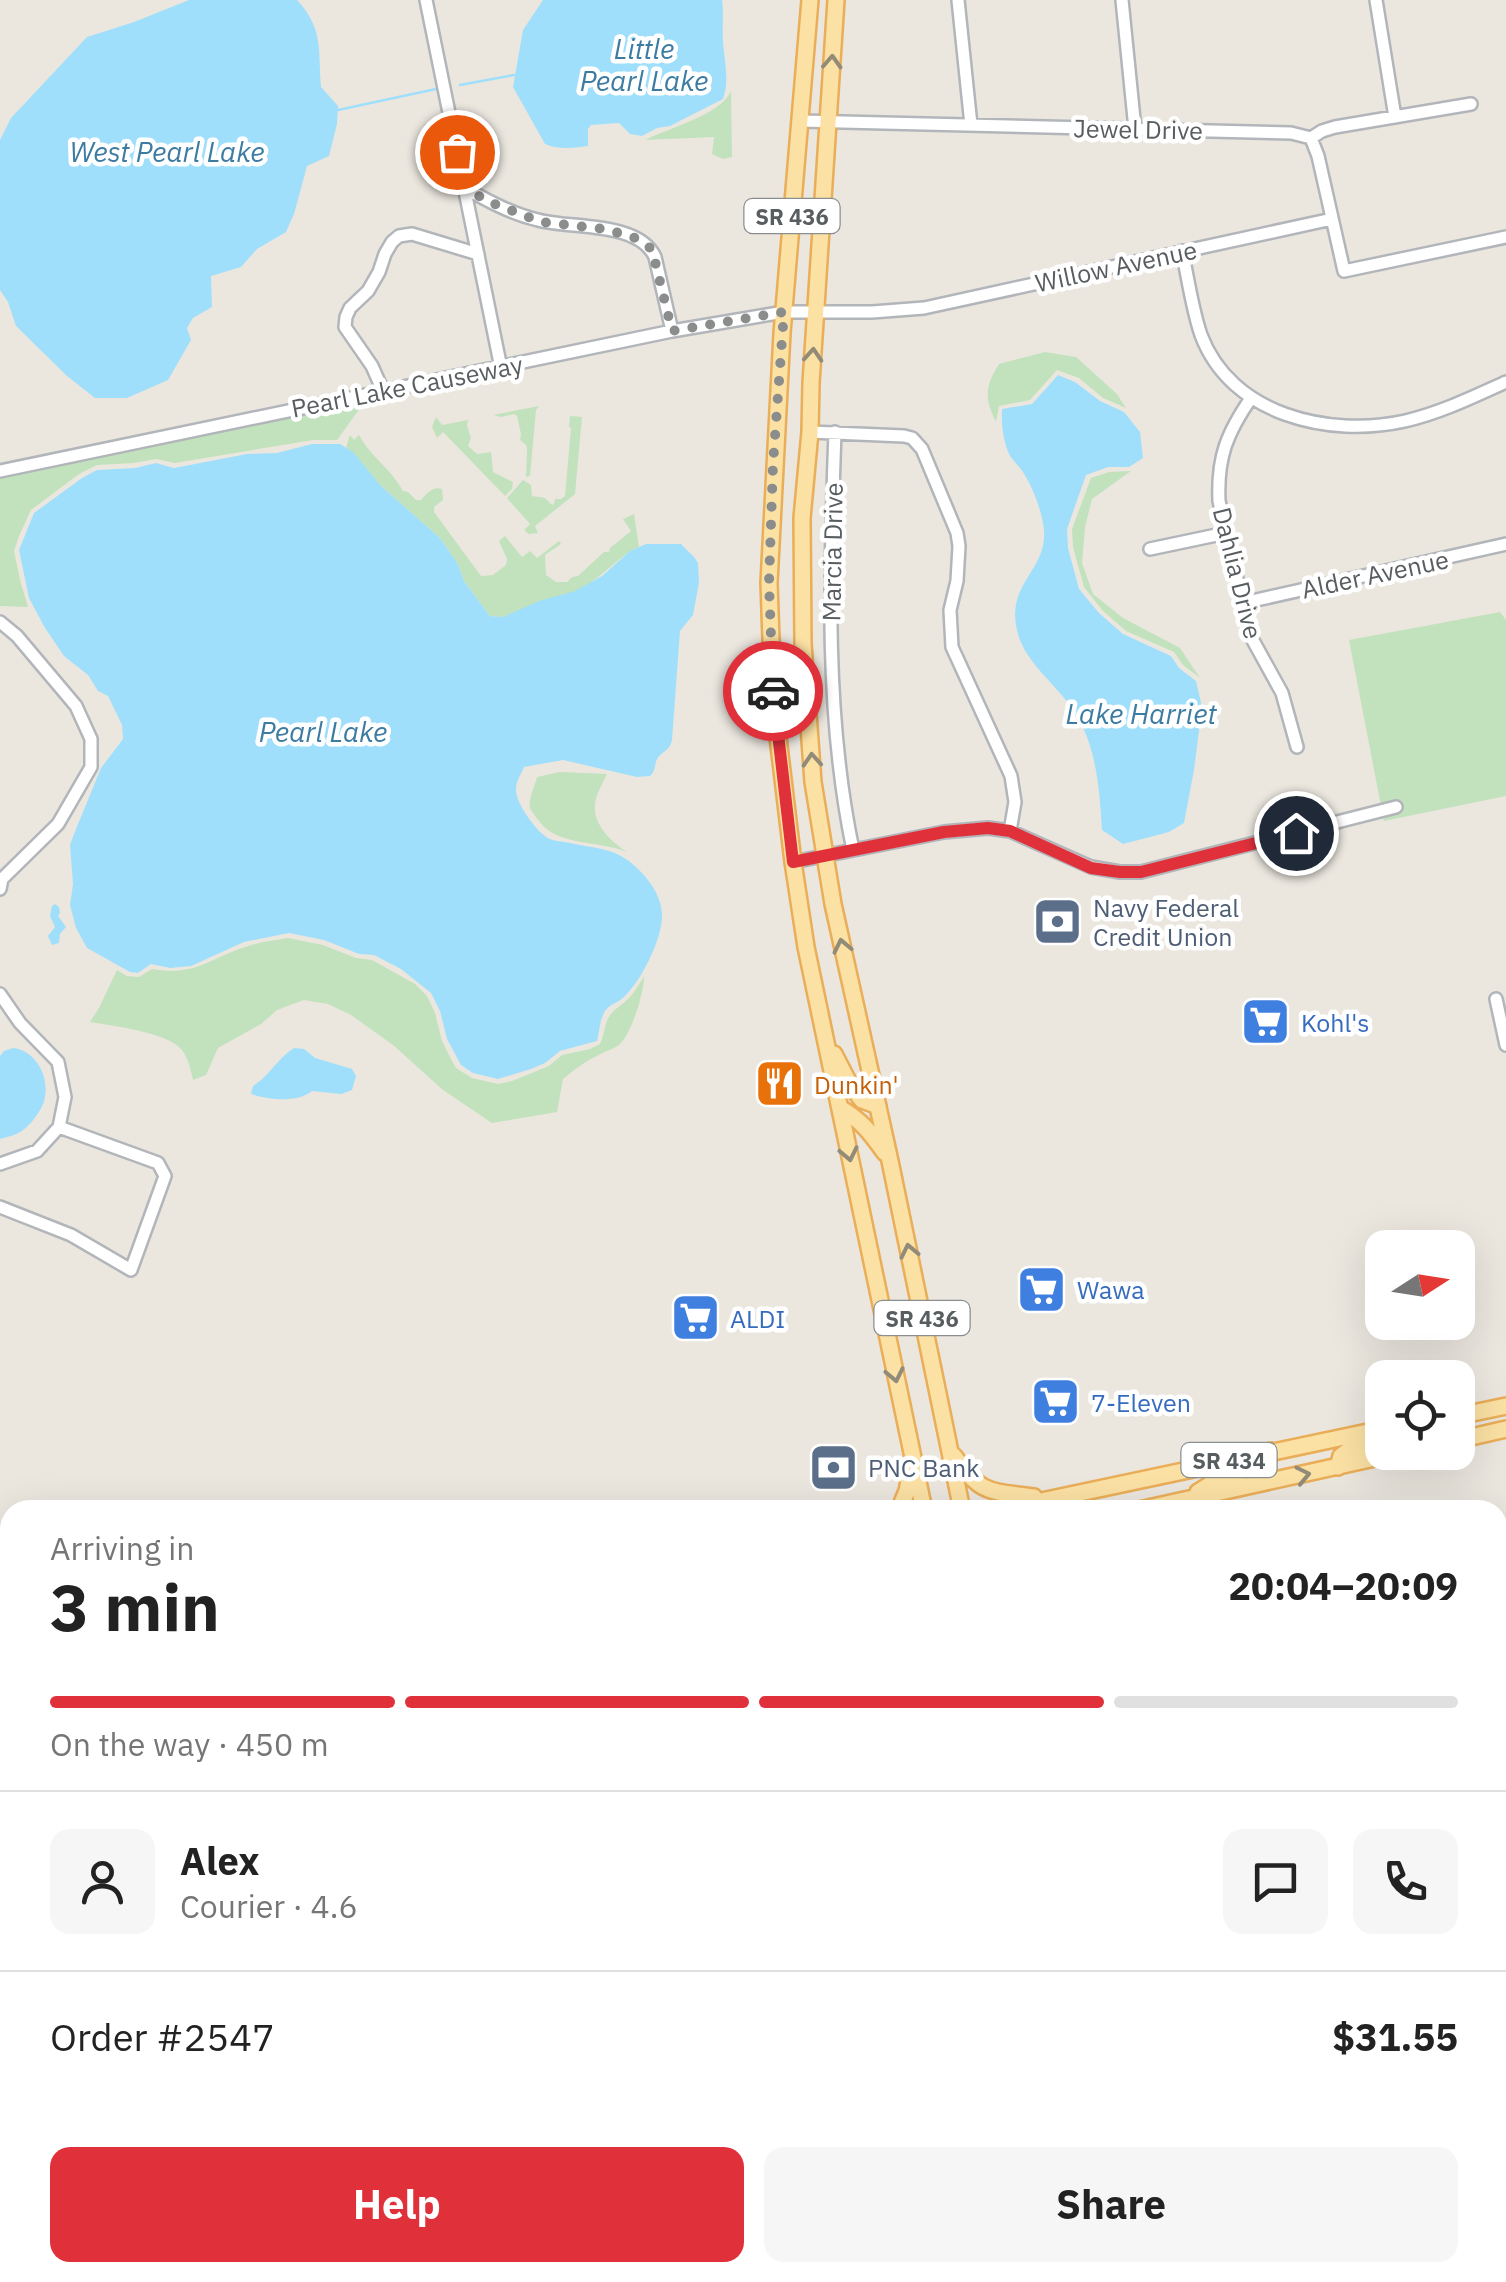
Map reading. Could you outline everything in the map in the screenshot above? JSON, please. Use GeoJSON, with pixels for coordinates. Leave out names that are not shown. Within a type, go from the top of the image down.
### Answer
{"type":"FeatureCollection","features":[{"type":"Feature","properties":{"kind":"main road","name":"SR 436"},"geometry":{"type":"LineString","coordinates":[[810,0],[773,464],[769,583],[773,696],[806,947],[922,1500]]}},
{"type":"Feature","properties":{"kind":"main road","name":"SR 436"},"geometry":{"type":"LineString","coordinates":[[836,0],[802,518],[803,644],[813,782],[840,941],[960,1500]]}},
{"type":"Feature","properties":{"kind":"main road"},"geometry":{"type":"LineString","coordinates":[[825,1037],[850,1085],[862,1100],[878,1106]]}},
{"type":"Feature","properties":{"kind":"main road"},"geometry":{"type":"LineString","coordinates":[[840,1108],[866,1127],[890,1160]]}},
{"type":"Feature","properties":{"kind":"main road"},"geometry":{"type":"LineString","coordinates":[[1475,1412],[1506,1406]]}},
{"type":"Feature","properties":{"kind":"main road"},"geometry":{"type":"LineString","coordinates":[[1475,1429],[1506,1419]]}},
{"type":"Feature","properties":{"kind":"main road"},"geometry":{"type":"LineString","coordinates":[[1475,1436],[1506,1429]]}},
{"type":"Feature","properties":{"kind":"main road","name":"SR 434"},"geometry":{"type":"LineString","coordinates":[[1044,1500],[1365,1433]]}},
{"type":"Feature","properties":{"kind":"main road"},"geometry":{"type":"LineString","coordinates":[[1338,1468],[1340,1456],[1365,1446]]}},
{"type":"Feature","properties":{"kind":"main road"},"geometry":{"type":"LineString","coordinates":[[949,1449],[979,1487],[1048,1499]]}},
{"type":"Feature","properties":{"kind":"main road"},"geometry":{"type":"LineString","coordinates":[[1183,1500],[1223,1478],[1260,1466],[1271,1451]]}},
{"type":"Feature","properties":{"kind":"main road","name":"SR 434"},"geometry":{"type":"LineString","coordinates":[[1186,1500],[1365,1461]]}},
{"type":"Feature","properties":{"kind":"main road"},"geometry":{"type":"LineString","coordinates":[[903,1500],[913,1462]]}},
{"type":"Feature","properties":{"kind":"street"},"geometry":{"type":"LineString","coordinates":[[958,0],[972,125]]}},
{"type":"Feature","properties":{"kind":"street"},"geometry":{"type":"LineString","coordinates":[[1122,0],[1135,128]]}},
{"type":"Feature","properties":{"kind":"street"},"geometry":{"type":"LineString","coordinates":[[1376,0],[1395,116]]}},
{"type":"Feature","properties":{"kind":"street"},"geometry":{"type":"LineString","coordinates":[[429,4],[501,368]]}},
{"type":"Feature","properties":{"kind":"street","name":"Jewel Drive"},"geometry":{"type":"LineString","coordinates":[[800,121],[1291,133],[1311,138],[1335,127],[1471,104]]}},
{"type":"Feature","properties":{"kind":"street"},"geometry":{"type":"LineString","coordinates":[[1311,138],[1344,272],[1506,236]]}},
{"type":"Feature","properties":{"kind":"street"},"geometry":{"type":"LineString","coordinates":[[464,188],[541,222],[604,229],[642,242],[655,257],[672,331]]}},
{"type":"Feature","properties":{"kind":"street","name":"Willow Avenue"},"geometry":{"type":"LineString","coordinates":[[816,312],[924,308],[1332,219]]}},
{"type":"Feature","properties":{"kind":"street"},"geometry":{"type":"LineString","coordinates":[[383,391],[372,366],[345,327],[350,308],[368,290],[392,242],[412,234],[478,254]]}},
{"type":"Feature","properties":{"kind":"street"},"geometry":{"type":"LineString","coordinates":[[1182,251],[1202,336],[1225,373],[1251,398],[1279,413],[1319,424],[1360,427],[1416,418],[1506,382]]}},
{"type":"Feature","properties":{"kind":"street","name":"Pearl Lake Causeway"},"geometry":{"type":"LineString","coordinates":[[0,471],[672,331],[784,312],[816,312]]}},
{"type":"Feature","properties":{"kind":"street","name":"Dahlia Drive"},"geometry":{"type":"LineString","coordinates":[[1251,398],[1227,436],[1221,456],[1219,490],[1250,635],[1282,693],[1297,746]]}},
{"type":"Feature","properties":{"kind":"street"},"geometry":{"type":"LineString","coordinates":[[810,432],[904,436],[922,448],[951,515],[958,546],[957,581],[950,610],[952,647],[1010,776],[1015,802],[1010,831]]}},
{"type":"Feature","properties":{"kind":"street","name":"Marcia Drive"},"geometry":{"type":"LineString","coordinates":[[835,432],[829,589],[831,654],[839,766],[854,850]]}},
{"type":"Feature","properties":{"kind":"street"},"geometry":{"type":"LineString","coordinates":[[1150,549],[1226,533]]}},
{"type":"Feature","properties":{"kind":"street","name":"Alder Avenue"},"geometry":{"type":"LineString","coordinates":[[1243,603],[1506,544]]}},
{"type":"Feature","properties":{"kind":"street"},"geometry":{"type":"LineString","coordinates":[[0,622],[17,636],[76,706],[91,739],[91,766],[58,824],[2,879],[0,888]]}},
{"type":"Feature","properties":{"kind":"street"},"geometry":{"type":"LineString","coordinates":[[793,862],[962,829],[988,828],[1010,831],[1091,868],[1141,872],[1396,807]]}},
{"type":"Feature","properties":{"kind":"street"},"geometry":{"type":"LineString","coordinates":[[0,994],[20,1024],[58,1062],[66,1097],[63,1128],[38,1151],[0,1164]]}},
{"type":"Feature","properties":{"kind":"street"},"geometry":{"type":"LineString","coordinates":[[1496,999],[1506,1045]]}},
{"type":"Feature","properties":{"kind":"street"},"geometry":{"type":"LineString","coordinates":[[0,1207],[71,1235],[131,1270],[165,1176],[162,1167],[158,1162],[63,1128]]}},
{"type":"Feature","properties":{"kind":"green space"},"geometry":{"type":"Polygon","coordinates":[[[731,91],[732,157],[723,159],[712,154],[714,137],[645,140],[705,114],[731,91]]]}},
{"type":"Feature","properties":{"kind":"green space"},"geometry":{"type":"Polygon","coordinates":[[[1045,352],[1076,357],[1117,394],[1126,408],[1103,398],[1079,378],[1057,370],[1030,400],[999,406],[996,422],[988,392],[999,364],[1045,352]]]}},
{"type":"Feature","properties":{"kind":"green space"},"geometry":{"type":"Polygon","coordinates":[[[366,400],[337,440],[313,440],[175,463],[156,459],[97,465],[79,474],[31,510],[19,536],[14,551],[28,607],[0,606],[0,476],[366,400]]]}},
{"type":"Feature","properties":{"kind":"green space"},"geometry":{"type":"Polygon","coordinates":[[[539,406],[530,476],[526,477],[527,449],[520,440],[517,416],[493,415],[539,406]]]}},
{"type":"Feature","properties":{"kind":"green space"},"geometry":{"type":"Polygon","coordinates":[[[570,416],[582,417],[575,494],[535,526],[538,533],[529,534],[524,530],[530,524],[507,498],[523,480],[531,485],[532,496],[545,498],[552,505],[555,499],[565,496],[570,416]]]}},
{"type":"Feature","properties":{"kind":"green space"},"geometry":{"type":"Polygon","coordinates":[[[436,417],[442,425],[468,420],[468,446],[477,454],[491,452],[493,472],[513,482],[505,496],[443,432],[437,438],[432,427],[436,417]]]}},
{"type":"Feature","properties":{"kind":"green space"},"geometry":{"type":"Polygon","coordinates":[[[350,435],[354,440],[359,435],[403,491],[416,500],[442,489],[443,500],[434,512],[481,576],[493,575],[506,565],[499,541],[505,536],[522,557],[530,551],[537,558],[559,541],[561,544],[545,555],[546,575],[556,582],[578,576],[604,552],[609,552],[631,531],[623,519],[634,514],[639,547],[577,590],[503,617],[490,616],[464,581],[458,564],[440,538],[381,486],[346,447],[350,435]]]}},
{"type":"Feature","properties":{"kind":"green space"},"geometry":{"type":"Polygon","coordinates":[[[1131,471],[1092,499],[1082,563],[1093,594],[1123,618],[1180,648],[1200,678],[1174,652],[1126,631],[1084,587],[1072,529],[1091,478],[1131,471]]]}},
{"type":"Feature","properties":{"kind":"green space"},"geometry":{"type":"Polygon","coordinates":[[[1500,612],[1506,620],[1506,796],[1384,821],[1383,816],[1403,810],[1400,801],[1381,806],[1349,640],[1500,612]]]}},
{"type":"Feature","properties":{"kind":"green space"},"geometry":{"type":"Polygon","coordinates":[[[560,772],[607,774],[596,797],[595,812],[605,832],[627,852],[568,839],[539,821],[530,804],[537,777],[560,772]]]}},
{"type":"Feature","properties":{"kind":"green space"},"geometry":{"type":"Polygon","coordinates":[[[288,938],[372,960],[415,984],[427,996],[456,1068],[472,1078],[498,1084],[549,1066],[562,1055],[600,1044],[609,1017],[644,976],[636,1012],[624,1039],[563,1079],[557,1112],[492,1123],[443,1090],[393,1045],[328,1004],[304,1000],[277,1010],[261,1024],[218,1048],[206,1075],[193,1080],[186,1057],[175,1044],[139,1031],[90,1022],[117,970],[139,977],[152,969],[189,969],[248,946],[288,938]]]}},
{"type":"Feature","properties":{"kind":"water","name":"West Pearl Lake"},"geometry":{"type":"Polygon","coordinates":[[[189,0],[297,0],[316,31],[321,87],[338,106],[337,124],[329,156],[307,166],[286,232],[257,249],[241,267],[211,276],[212,307],[193,318],[187,328],[191,340],[168,380],[127,398],[95,398],[16,326],[0,290],[0,140],[11,118],[87,37],[189,0]]]}},
{"type":"Feature","properties":{"kind":"water","name":"Little Pearl Lake"},"geometry":{"type":"Polygon","coordinates":[[[543,0],[722,0],[726,78],[723,99],[642,136],[630,134],[619,123],[591,125],[588,146],[561,148],[545,144],[513,87],[523,30],[543,0]]]}},
{"type":"Feature","properties":{"kind":"water","name":"Lake Harriet"},"geometry":{"type":"Polygon","coordinates":[[[1058,375],[1124,412],[1140,432],[1143,458],[1129,467],[1108,467],[1086,475],[1067,529],[1079,589],[1123,634],[1171,656],[1196,681],[1202,707],[1184,823],[1169,832],[1123,844],[1102,830],[1097,778],[1083,728],[1065,699],[1030,659],[1017,630],[1017,600],[1040,556],[1044,530],[1030,485],[1007,449],[1002,409],[1032,404],[1058,375]]]}},
{"type":"Feature","properties":{"kind":"water","name":"Pearl Lake"},"geometry":{"type":"Polygon","coordinates":[[[312,444],[340,444],[353,452],[381,486],[440,538],[458,564],[464,581],[490,616],[503,617],[575,591],[646,544],[681,544],[698,563],[693,615],[680,631],[672,740],[657,759],[652,774],[637,777],[563,760],[524,767],[518,781],[519,802],[539,831],[552,840],[607,850],[633,864],[653,887],[662,914],[650,959],[630,991],[605,1011],[597,1041],[560,1051],[531,1069],[498,1079],[473,1073],[461,1065],[431,993],[401,969],[374,955],[289,933],[244,942],[191,966],[170,968],[151,964],[138,973],[87,948],[76,928],[70,905],[70,845],[101,768],[123,739],[122,725],[108,696],[98,691],[88,675],[64,656],[29,598],[19,550],[34,513],[97,470],[156,463],[174,468],[312,444]]]}},
{"type":"Feature","properties":{"kind":"water"},"geometry":{"type":"Polygon","coordinates":[[[55,904],[66,927],[59,943],[52,945],[48,936],[55,927],[50,916],[55,904]]]}},
{"type":"Feature","properties":{"kind":"water"},"geometry":{"type":"Polygon","coordinates":[[[13,1048],[28,1053],[39,1065],[45,1080],[45,1097],[34,1120],[18,1133],[0,1139],[0,1056],[13,1048]]]}},
{"type":"Feature","properties":{"kind":"water"},"geometry":{"type":"Polygon","coordinates":[[[294,1048],[352,1069],[356,1076],[352,1090],[341,1094],[312,1091],[283,1099],[251,1094],[253,1086],[294,1048]]]}},
{"type":"Feature","properties":{"kind":"waterway"},"geometry":{"type":"LineString","coordinates":[[460,85],[514,75]]}},
{"type":"Feature","properties":{"kind":"waterway"},"geometry":{"type":"LineString","coordinates":[[338,110],[436,89]]}},
{"type":"Feature","properties":{"kind":"way so far"},"geometry":{"type":"LineString","coordinates":[[457,152],[464,188],[492,203],[541,222],[604,229],[633,237],[652,249],[672,331],[784,312],[769,583],[773,691]]}},
{"type":"Feature","properties":{"kind":"place","name":"Navy Federal Credit Union"},"geometry":{"type":"Point","coordinates":[1058,921]}},
{"type":"Feature","properties":{"kind":"place","name":"Kohl's"},"geometry":{"type":"Point","coordinates":[1266,1022]}},
{"type":"Feature","properties":{"kind":"place","name":"Dunkin'"},"geometry":{"type":"Point","coordinates":[779,1084]}},
{"type":"Feature","properties":{"kind":"place","name":"Wawa"},"geometry":{"type":"Point","coordinates":[1042,1289]}},
{"type":"Feature","properties":{"kind":"place","name":"ALDI"},"geometry":{"type":"Point","coordinates":[695,1318]}},
{"type":"Feature","properties":{"kind":"place","name":"7-Eleven"},"geometry":{"type":"Point","coordinates":[1056,1402]}},
{"type":"Feature","properties":{"kind":"place","name":"PNC Bank"},"geometry":{"type":"Point","coordinates":[833,1467]}},
{"type":"Feature","properties":{"kind":"route"},"geometry":{"type":"LineString","coordinates":[[773,691],[793,862],[944,832],[988,828],[1010,831],[1091,868],[1141,872],[1296,833]]}}]}
